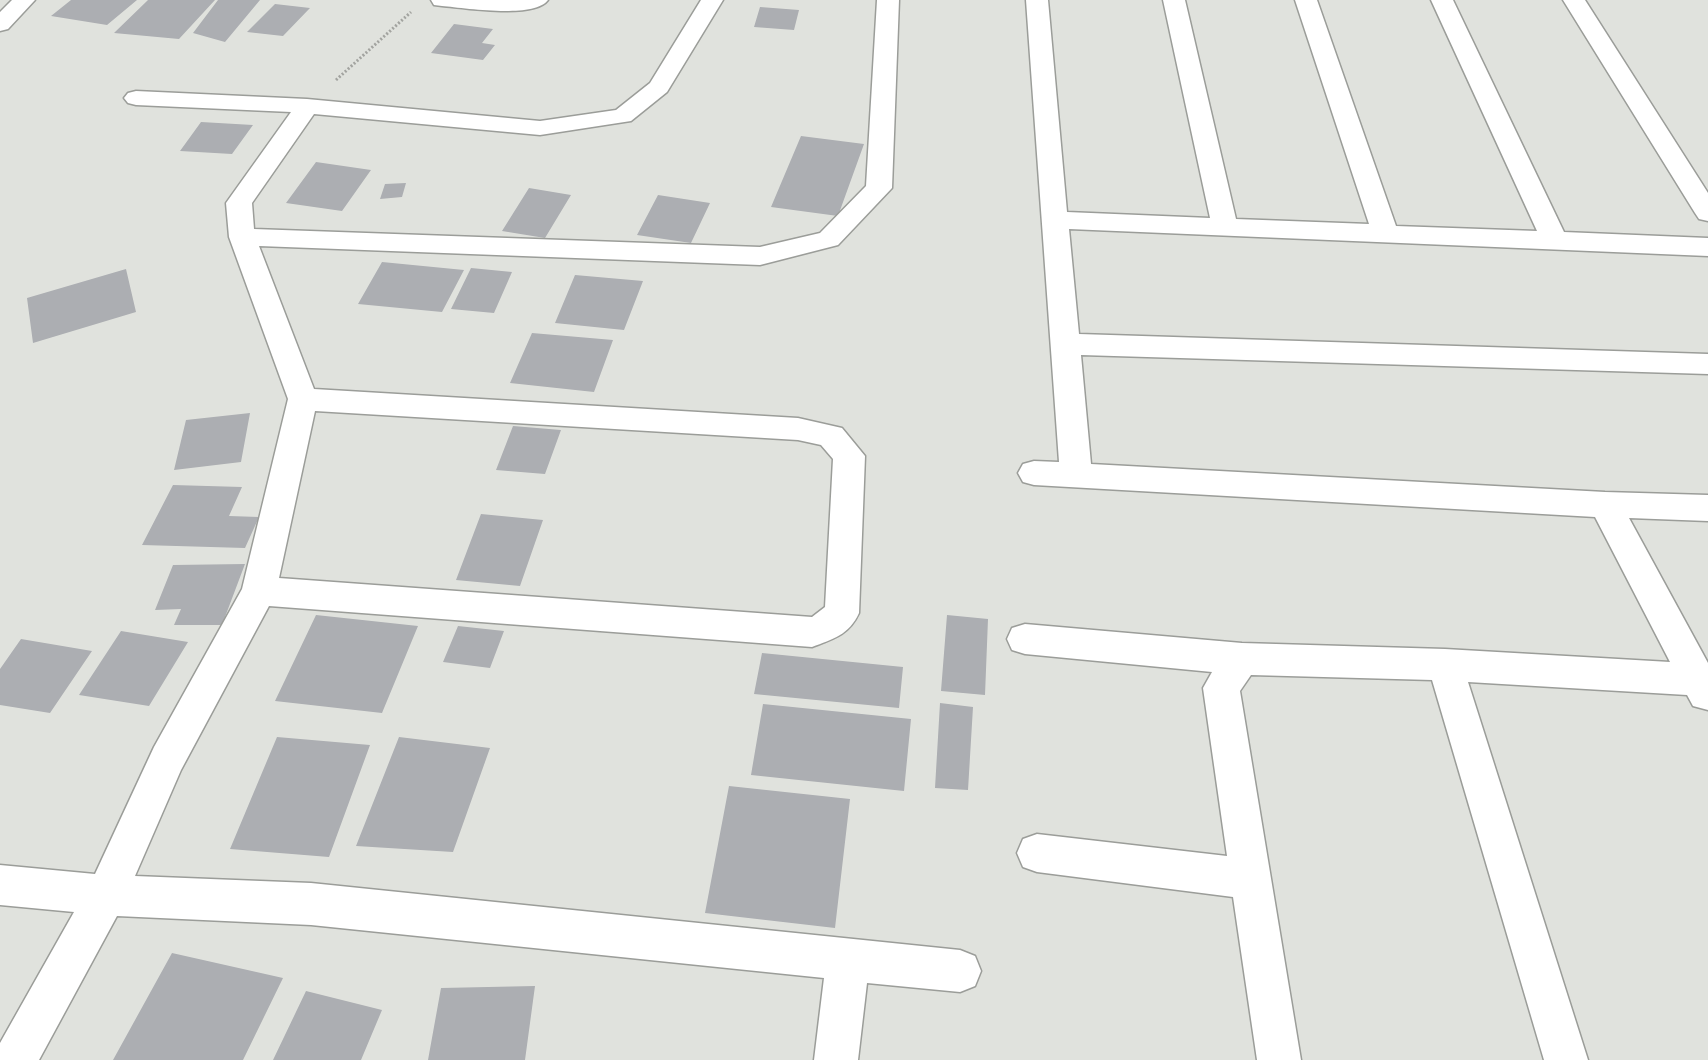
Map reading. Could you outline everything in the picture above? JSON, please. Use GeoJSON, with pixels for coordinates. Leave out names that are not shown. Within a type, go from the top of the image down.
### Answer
{"type":"FeatureCollection","features":[{"type":"Feature","properties":{"kind":"street"},"geometry":{"type":"LineString","coordinates":[[0,24],[24,0]]}},
{"type":"Feature","properties":{"kind":"street"},"geometry":{"type":"LineString","coordinates":[[442,0],[521,5],[537,0]]}},
{"type":"Feature","properties":{"kind":"street"},"geometry":{"type":"LineString","coordinates":[[136,98],[307,106],[540,128],[623,116],[659,87],[712,0]]}},
{"type":"Feature","properties":{"kind":"street"},"geometry":{"type":"LineString","coordinates":[[242,237],[760,256],[829,239],[879,188],[888,0]]}},
{"type":"Feature","properties":{"kind":"street"},"geometry":{"type":"LineString","coordinates":[[1037,0],[1076,476]]}},
{"type":"Feature","properties":{"kind":"street"},"geometry":{"type":"LineString","coordinates":[[1174,0],[1225,227]]}},
{"type":"Feature","properties":{"kind":"street"},"geometry":{"type":"LineString","coordinates":[[1306,0],[1385,233]]}},
{"type":"Feature","properties":{"kind":"street"},"geometry":{"type":"LineString","coordinates":[[1442,0],[1554,240]]}},
{"type":"Feature","properties":{"kind":"street"},"geometry":{"type":"LineString","coordinates":[[1574,0],[1708,213]]}},
{"type":"Feature","properties":{"kind":"street"},"geometry":{"type":"LineString","coordinates":[[15,1060],[106,895],[167,759],[259,591],[303,399],[242,237],[239,203],[307,106]]}},
{"type":"Feature","properties":{"kind":"street"},"geometry":{"type":"LineString","coordinates":[[1056,220],[1708,247]]}},
{"type":"Feature","properties":{"kind":"street"},"geometry":{"type":"LineString","coordinates":[[1065,344],[1708,364]]}},
{"type":"Feature","properties":{"kind":"street"},"geometry":{"type":"LineString","coordinates":[[259,591],[812,632],[829,627],[842,613],[849,456],[831,436],[798,429],[303,399]]}},
{"type":"Feature","properties":{"kind":"street"},"geometry":{"type":"LineString","coordinates":[[1034,473],[1605,505],[1708,508]]}},
{"type":"Feature","properties":{"kind":"street"},"geometry":{"type":"LineString","coordinates":[[1605,505],[1705,686]]}},
{"type":"Feature","properties":{"kind":"street"},"geometry":{"type":"LineString","coordinates":[[1025,639],[1242,659],[1444,665],[1705,686]]}},
{"type":"Feature","properties":{"kind":"street"},"geometry":{"type":"LineString","coordinates":[[1242,659],[1221,687],[1279,1060]]}},
{"type":"Feature","properties":{"kind":"street"},"geometry":{"type":"LineString","coordinates":[[1444,665],[1566,1060]]}},
{"type":"Feature","properties":{"kind":"street"},"geometry":{"type":"LineString","coordinates":[[1037,853],[1252,879]]}},
{"type":"Feature","properties":{"kind":"street"},"geometry":{"type":"LineString","coordinates":[[0,885],[106,895],[311,904],[960,971]]}},
{"type":"Feature","properties":{"kind":"street"},"geometry":{"type":"LineString","coordinates":[[836,1060],[848,958]]}},
{"type":"Feature","properties":{"kind":"path"},"geometry":{"type":"LineString","coordinates":[[307,106],[416,8]]}},
{"type":"Feature","properties":{"kind":"building"},"geometry":{"type":"Polygon","coordinates":[[[71,0],[137,0],[107,25],[51,16],[71,0]]]}},
{"type":"Feature","properties":{"kind":"building"},"geometry":{"type":"Polygon","coordinates":[[[148,0],[215,0],[179,39],[114,33],[148,0]]]}},
{"type":"Feature","properties":{"kind":"building"},"geometry":{"type":"Polygon","coordinates":[[[218,0],[260,0],[225,42],[193,33],[218,0]]]}},
{"type":"Feature","properties":{"kind":"building"},"geometry":{"type":"Polygon","coordinates":[[[275,4],[310,8],[283,36],[247,32],[275,4]]]}},
{"type":"Feature","properties":{"kind":"building"},"geometry":{"type":"Polygon","coordinates":[[[760,7],[799,10],[794,30],[754,27],[760,7]]]}},
{"type":"Feature","properties":{"kind":"building"},"geometry":{"type":"Polygon","coordinates":[[[454,24],[493,29],[482,43],[495,45],[483,60],[431,53],[454,24]]]}},
{"type":"Feature","properties":{"kind":"building"},"geometry":{"type":"Polygon","coordinates":[[[201,122],[253,125],[232,154],[180,151],[201,122]]]}},
{"type":"Feature","properties":{"kind":"building"},"geometry":{"type":"Polygon","coordinates":[[[801,136],[864,144],[838,216],[771,207],[801,136]]]}},
{"type":"Feature","properties":{"kind":"building"},"geometry":{"type":"Polygon","coordinates":[[[316,162],[371,170],[342,211],[286,203],[316,162]]]}},
{"type":"Feature","properties":{"kind":"building"},"geometry":{"type":"Polygon","coordinates":[[[406,183],[402,197],[380,199],[385,184],[406,183]]]}},
{"type":"Feature","properties":{"kind":"building"},"geometry":{"type":"Polygon","coordinates":[[[529,188],[571,195],[545,238],[502,231],[529,188]]]}},
{"type":"Feature","properties":{"kind":"building"},"geometry":{"type":"Polygon","coordinates":[[[658,195],[710,203],[691,243],[637,235],[658,195]]]}},
{"type":"Feature","properties":{"kind":"building"},"geometry":{"type":"Polygon","coordinates":[[[382,262],[464,270],[442,312],[358,304],[382,262]]]}},
{"type":"Feature","properties":{"kind":"building"},"geometry":{"type":"Polygon","coordinates":[[[471,268],[512,272],[494,313],[451,309],[471,268]]]}},
{"type":"Feature","properties":{"kind":"building"},"geometry":{"type":"Polygon","coordinates":[[[126,269],[136,312],[33,343],[27,298],[126,269]]]}},
{"type":"Feature","properties":{"kind":"building"},"geometry":{"type":"Polygon","coordinates":[[[575,275],[643,281],[624,330],[555,323],[575,275]]]}},
{"type":"Feature","properties":{"kind":"building"},"geometry":{"type":"Polygon","coordinates":[[[532,333],[613,340],[594,392],[510,383],[532,333]]]}},
{"type":"Feature","properties":{"kind":"building"},"geometry":{"type":"Polygon","coordinates":[[[250,413],[241,462],[174,470],[186,420],[250,413]]]}},
{"type":"Feature","properties":{"kind":"building"},"geometry":{"type":"Polygon","coordinates":[[[513,426],[561,430],[545,474],[496,470],[513,426]]]}},
{"type":"Feature","properties":{"kind":"building"},"geometry":{"type":"Polygon","coordinates":[[[173,485],[242,487],[229,516],[259,517],[245,548],[142,545],[173,485]]]}},
{"type":"Feature","properties":{"kind":"building"},"geometry":{"type":"Polygon","coordinates":[[[481,514],[543,520],[520,586],[456,580],[481,514]]]}},
{"type":"Feature","properties":{"kind":"building"},"geometry":{"type":"Polygon","coordinates":[[[245,564],[222,625],[174,625],[181,609],[155,610],[173,565],[245,564]]]}},
{"type":"Feature","properties":{"kind":"building"},"geometry":{"type":"Polygon","coordinates":[[[316,615],[418,626],[382,713],[275,701],[316,615]]]}},
{"type":"Feature","properties":{"kind":"building"},"geometry":{"type":"Polygon","coordinates":[[[947,615],[988,619],[985,695],[941,691],[947,615]]]}},
{"type":"Feature","properties":{"kind":"building"},"geometry":{"type":"Polygon","coordinates":[[[458,626],[504,631],[490,668],[443,662],[458,626]]]}},
{"type":"Feature","properties":{"kind":"building"},"geometry":{"type":"Polygon","coordinates":[[[121,631],[188,642],[149,706],[79,695],[121,631]]]}},
{"type":"Feature","properties":{"kind":"building"},"geometry":{"type":"Polygon","coordinates":[[[21,639],[92,651],[50,713],[0,705],[0,669],[21,639]]]}},
{"type":"Feature","properties":{"kind":"building"},"geometry":{"type":"Polygon","coordinates":[[[762,653],[903,667],[899,708],[754,694],[762,653]]]}},
{"type":"Feature","properties":{"kind":"building"},"geometry":{"type":"Polygon","coordinates":[[[940,703],[973,707],[968,790],[935,788],[940,703]]]}},
{"type":"Feature","properties":{"kind":"building"},"geometry":{"type":"Polygon","coordinates":[[[763,704],[911,719],[904,791],[751,775],[763,704]]]}},
{"type":"Feature","properties":{"kind":"building"},"geometry":{"type":"Polygon","coordinates":[[[277,737],[370,745],[329,857],[230,849],[277,737]]]}},
{"type":"Feature","properties":{"kind":"building"},"geometry":{"type":"Polygon","coordinates":[[[399,737],[490,748],[453,852],[356,846],[399,737]]]}},
{"type":"Feature","properties":{"kind":"building"},"geometry":{"type":"Polygon","coordinates":[[[729,786],[850,799],[835,928],[705,913],[729,786]]]}},
{"type":"Feature","properties":{"kind":"building"},"geometry":{"type":"Polygon","coordinates":[[[172,953],[283,978],[243,1060],[113,1060],[172,953]]]}},
{"type":"Feature","properties":{"kind":"building"},"geometry":{"type":"Polygon","coordinates":[[[535,986],[525,1060],[428,1060],[441,988],[535,986]]]}},
{"type":"Feature","properties":{"kind":"building"},"geometry":{"type":"Polygon","coordinates":[[[306,991],[382,1010],[361,1060],[273,1060],[306,991]]]}}]}
